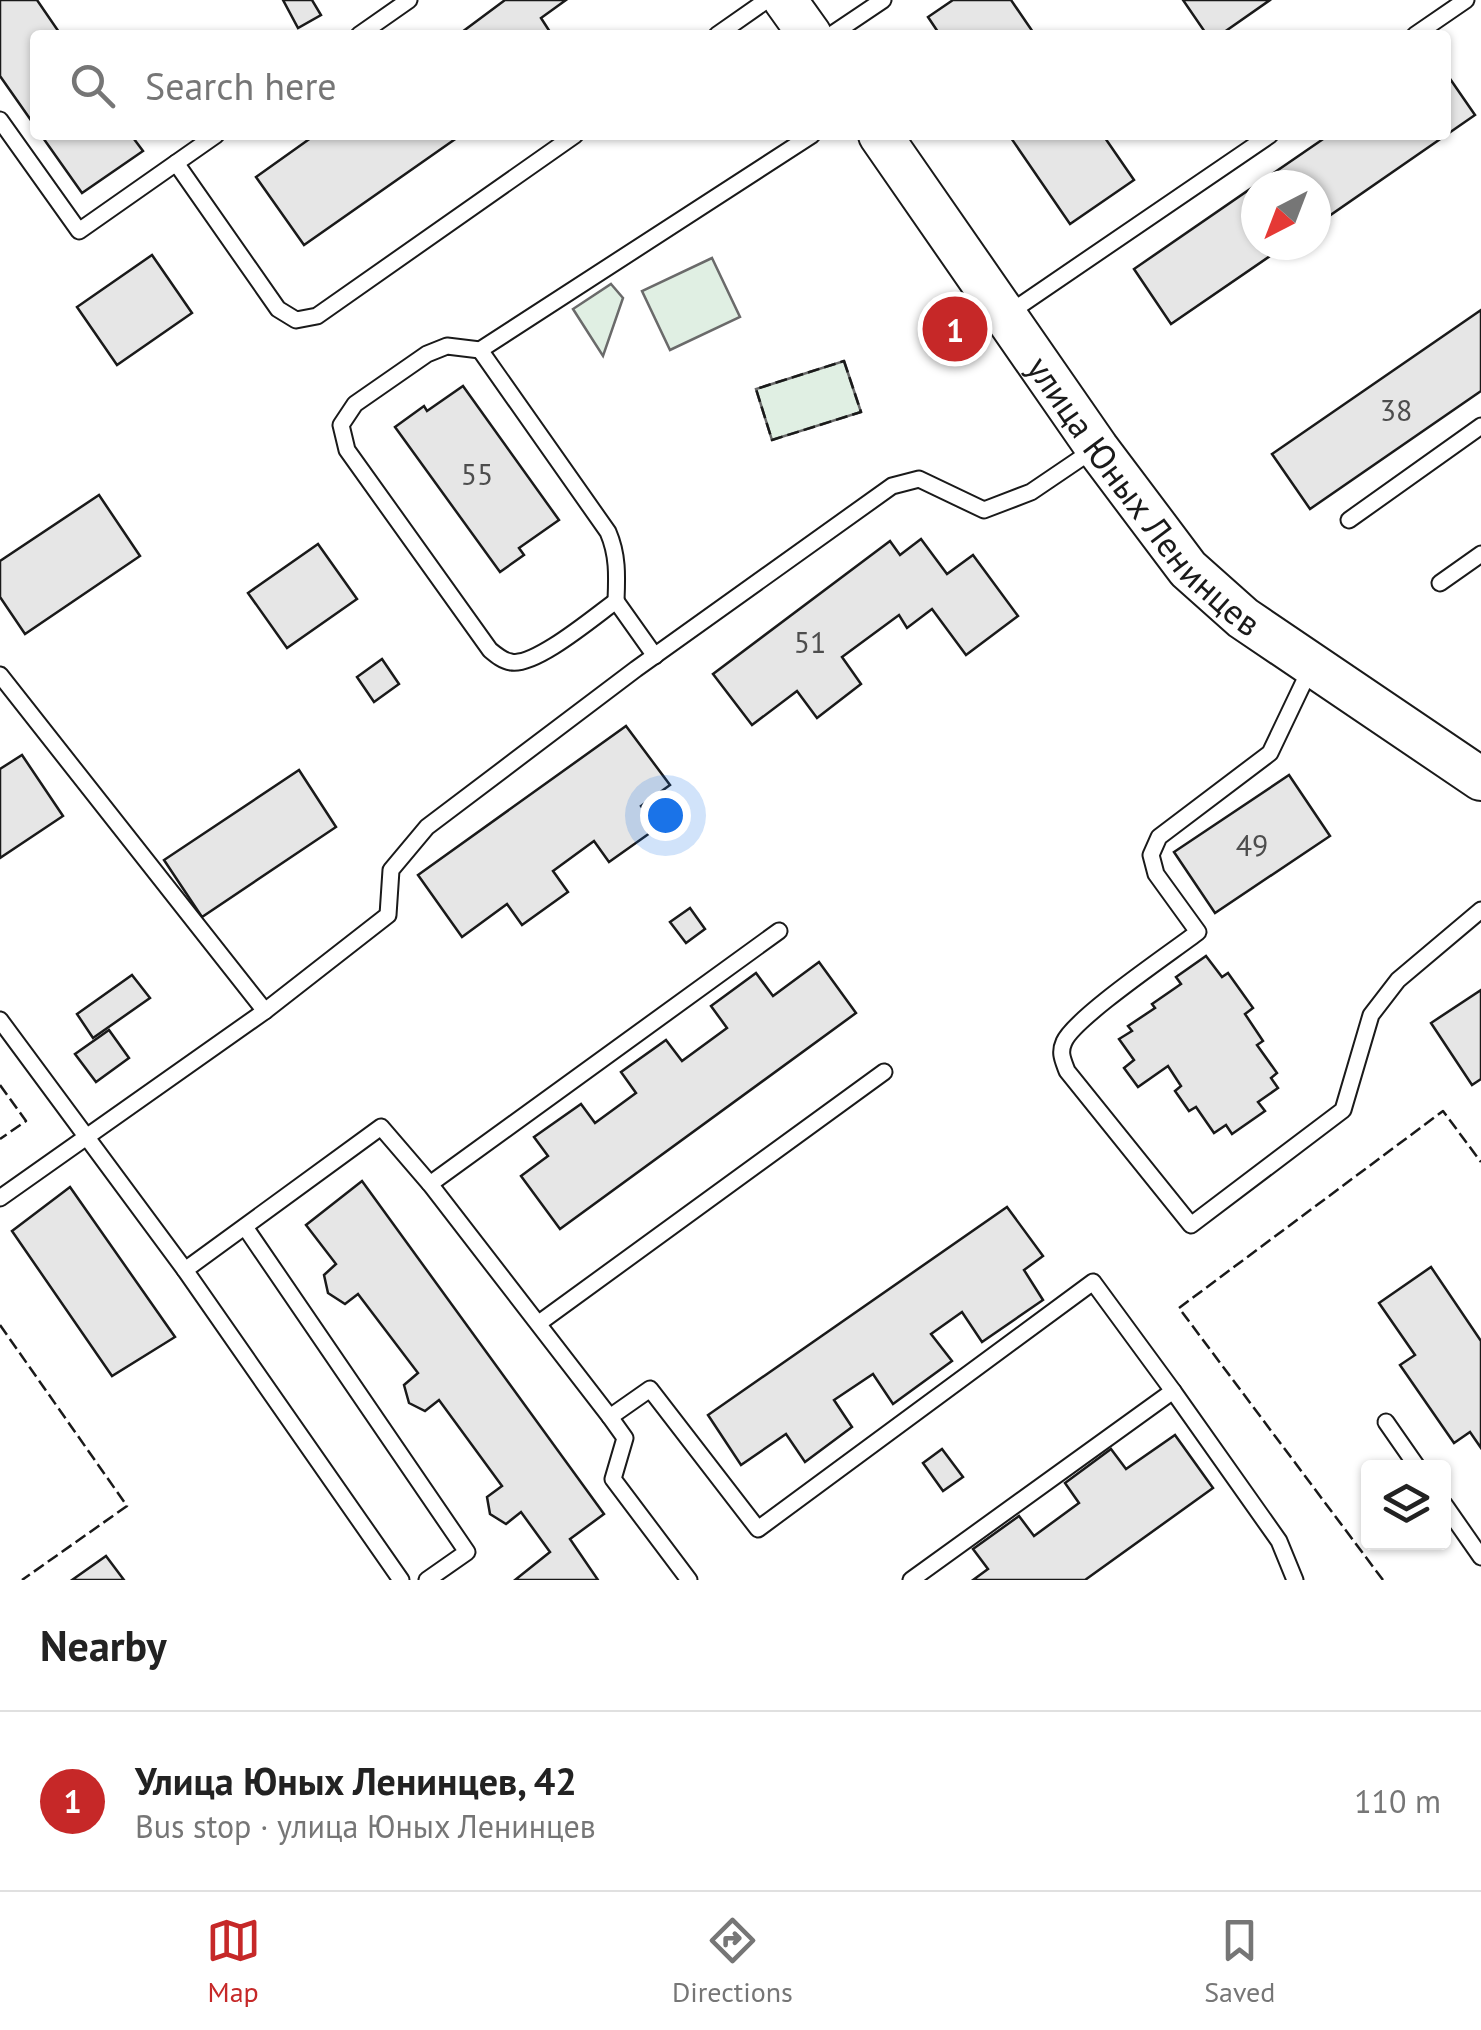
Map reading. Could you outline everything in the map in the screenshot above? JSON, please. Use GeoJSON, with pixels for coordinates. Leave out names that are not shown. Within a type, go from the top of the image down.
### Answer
{"type":"FeatureCollection","features":[{"type":"Feature","properties":{"kind":"main road"},"geometry":{"type":"LineString","coordinates":[[785,0],[806,30]]}},
{"type":"Feature","properties":{"kind":"main road","name":"улица Юных Ленинцев"},"geometry":{"type":"LineString","coordinates":[[884,140],[1097,448],[1188,568],[1243,618],[1481,778]]}},
{"type":"Feature","properties":{"kind":"lane"},"geometry":{"type":"LineString","coordinates":[[365,30],[408,0]]}},
{"type":"Feature","properties":{"kind":"lane"},"geometry":{"type":"LineString","coordinates":[[724,30],[767,0]]}},
{"type":"Feature","properties":{"kind":"lane"},"geometry":{"type":"LineString","coordinates":[[838,30],[883,0]]}},
{"type":"Feature","properties":{"kind":"lane"},"geometry":{"type":"LineString","coordinates":[[1423,30],[1466,0]]}},
{"type":"Feature","properties":{"kind":"lane"},"geometry":{"type":"LineString","coordinates":[[0,120],[78,231],[209,140]]}},
{"type":"Feature","properties":{"kind":"lane"},"geometry":{"type":"LineString","coordinates":[[176,163],[278,309],[286,316],[307,320],[568,140]]}},
{"type":"Feature","properties":{"kind":"lane"},"geometry":{"type":"LineString","coordinates":[[616,601],[535,657],[524,662],[499,658],[347,450],[342,426],[355,404],[437,349],[447,346],[480,350],[804,140]]}},
{"type":"Feature","properties":{"kind":"lane"},"geometry":{"type":"LineString","coordinates":[[1006,315],[1263,140]]}},
{"type":"Feature","properties":{"kind":"lane"},"geometry":{"type":"LineString","coordinates":[[480,350],[608,532],[617,564],[616,601],[655,656]]}},
{"type":"Feature","properties":{"kind":"lane"},"geometry":{"type":"LineString","coordinates":[[1349,520],[1481,426]]}},
{"type":"Feature","properties":{"kind":"lane"},"geometry":{"type":"LineString","coordinates":[[0,1198],[264,1010],[388,915],[392,870],[427,826],[892,486],[919,479],[984,510],[1031,492],[1097,448]]}},
{"type":"Feature","properties":{"kind":"lane"},"geometry":{"type":"LineString","coordinates":[[1440,583],[1481,554]]}},
{"type":"Feature","properties":{"kind":"lane"},"geometry":{"type":"LineString","coordinates":[[1312,667],[1270,753],[1159,838],[1151,855],[1156,874],[1198,932],[1066,1036],[1060,1052],[1067,1071],[1191,1226],[1343,1110],[1370,1015],[1398,980],[1481,910]]}},
{"type":"Feature","properties":{"kind":"lane"},"geometry":{"type":"LineString","coordinates":[[0,675],[264,1010]]}},
{"type":"Feature","properties":{"kind":"lane"},"geometry":{"type":"LineString","coordinates":[[430,1184],[779,931]]}},
{"type":"Feature","properties":{"kind":"lane"},"geometry":{"type":"LineString","coordinates":[[0,1020],[185,1270],[401,1580]]}},
{"type":"Feature","properties":{"kind":"lane"},"geometry":{"type":"LineString","coordinates":[[540,1323],[884,1072]]}},
{"type":"Feature","properties":{"kind":"lane"},"geometry":{"type":"LineString","coordinates":[[185,1270],[381,1127],[540,1323],[625,1438],[612,1480],[689,1580]]}},
{"type":"Feature","properties":{"kind":"lane"},"geometry":{"type":"LineString","coordinates":[[245,1227],[467,1552],[427,1580]]}},
{"type":"Feature","properties":{"kind":"lane"},"geometry":{"type":"LineString","coordinates":[[610,1417],[650,1389],[758,1529],[1093,1282],[1279,1541],[1294,1579]]}},
{"type":"Feature","properties":{"kind":"lane"},"geometry":{"type":"LineString","coordinates":[[911,1580],[1173,1391]]}},
{"type":"Feature","properties":{"kind":"lane"},"geometry":{"type":"LineString","coordinates":[[1386,1422],[1412,1460]]}},
{"type":"Feature","properties":{"kind":"lane"},"geometry":{"type":"LineString","coordinates":[[1451,1514],[1481,1558]]}},
{"type":"Feature","properties":{"kind":"green space"},"geometry":{"type":"Polygon","coordinates":[[[712,258],[740,317],[670,350],[642,291],[712,258]]]}},
{"type":"Feature","properties":{"kind":"green space"},"geometry":{"type":"Polygon","coordinates":[[[611,284],[623,298],[603,356],[573,309],[611,284]]]}},
{"type":"Feature","properties":{"kind":"green space"},"geometry":{"type":"Polygon","coordinates":[[[844,361],[861,412],[772,440],[756,389],[844,361]]]}},
{"type":"Feature","properties":{"kind":"building"},"geometry":{"type":"Polygon","coordinates":[[[0,0],[37,0],[58,30],[30,30],[30,119],[0,76],[0,0]]]}},
{"type":"Feature","properties":{"kind":"building"},"geometry":{"type":"Polygon","coordinates":[[[283,0],[312,0],[321,15],[298,28],[283,0]]]}},
{"type":"Feature","properties":{"kind":"building"},"geometry":{"type":"Polygon","coordinates":[[[505,0],[566,0],[541,18],[549,30],[465,30],[505,0]]]}},
{"type":"Feature","properties":{"kind":"building"},"geometry":{"type":"Polygon","coordinates":[[[953,0],[1011,0],[1032,30],[937,30],[928,17],[953,0]]]}},
{"type":"Feature","properties":{"kind":"building"},"geometry":{"type":"Polygon","coordinates":[[[1183,0],[1270,0],[1227,30],[1204,30],[1183,0]]]}},
{"type":"Feature","properties":{"kind":"building"},"geometry":{"type":"Polygon","coordinates":[[[1451,80],[1475,115],[1451,132],[1451,80]]]}},
{"type":"Feature","properties":{"kind":"building"},"geometry":{"type":"Polygon","coordinates":[[[45,140],[135,140],[143,151],[82,193],[45,140]]]}},
{"type":"Feature","properties":{"kind":"building"},"geometry":{"type":"Polygon","coordinates":[[[308,140],[454,140],[304,245],[256,177],[308,140]]]}},
{"type":"Feature","properties":{"kind":"building"},"geometry":{"type":"Polygon","coordinates":[[[1012,140],[1106,140],[1134,180],[1070,224],[1012,140]]]}},
{"type":"Feature","properties":{"kind":"building"},"geometry":{"type":"Polygon","coordinates":[[[1322,140],[1439,140],[1331,215],[1331,170],[1278,170],[1322,140]]]}},
{"type":"Feature","properties":{"kind":"building"},"geometry":{"type":"Polygon","coordinates":[[[1241,195],[1241,260],[1264,260],[1171,324],[1134,269],[1241,195]]]}},
{"type":"Feature","properties":{"kind":"building"},"geometry":{"type":"Polygon","coordinates":[[[152,255],[192,313],[117,365],[77,307],[152,255]]]}},
{"type":"Feature","properties":{"kind":"building"},"geometry":{"type":"Polygon","coordinates":[[[1481,310],[1481,391],[1310,509],[1272,454],[1481,310]]]}},
{"type":"Feature","properties":{"kind":"building"},"geometry":{"type":"Polygon","coordinates":[[[463,386],[559,520],[519,548],[524,555],[500,572],[395,427],[424,406],[427,411],[463,386]]]}},
{"type":"Feature","properties":{"kind":"building"},"geometry":{"type":"Polygon","coordinates":[[[99,495],[140,556],[25,634],[0,597],[0,561],[99,495]]]}},
{"type":"Feature","properties":{"kind":"building"},"geometry":{"type":"Polygon","coordinates":[[[921,539],[947,574],[973,555],[1018,616],[966,655],[932,609],[907,628],[899,615],[842,657],[861,684],[817,718],[797,691],[752,725],[713,674],[890,541],[900,555],[921,539]]]}},
{"type":"Feature","properties":{"kind":"building"},"geometry":{"type":"Polygon","coordinates":[[[318,544],[357,599],[287,648],[248,593],[318,544]]]}},
{"type":"Feature","properties":{"kind":"building"},"geometry":{"type":"Polygon","coordinates":[[[382,659],[399,684],[374,702],[357,677],[382,659]]]}},
{"type":"Feature","properties":{"kind":"building"},"geometry":{"type":"Polygon","coordinates":[[[626,726],[670,785],[641,806],[657,828],[609,862],[594,841],[553,871],[568,892],[522,925],[507,904],[462,937],[418,875],[626,726]]]}},
{"type":"Feature","properties":{"kind":"building"},"geometry":{"type":"Polygon","coordinates":[[[22,755],[63,816],[0,858],[0,769],[22,755]]]}},
{"type":"Feature","properties":{"kind":"building"},"geometry":{"type":"Polygon","coordinates":[[[299,770],[336,827],[202,917],[164,860],[299,770]]]}},
{"type":"Feature","properties":{"kind":"building"},"geometry":{"type":"Polygon","coordinates":[[[1289,775],[1330,836],[1215,913],[1174,852],[1289,775]]]}},
{"type":"Feature","properties":{"kind":"building"},"geometry":{"type":"Polygon","coordinates":[[[690,908],[705,929],[686,943],[670,922],[690,908]]]}},
{"type":"Feature","properties":{"kind":"building"},"geometry":{"type":"Polygon","coordinates":[[[1206,956],[1222,977],[1228,973],[1253,1008],[1245,1014],[1263,1041],[1257,1045],[1277,1073],[1271,1078],[1278,1088],[1258,1102],[1265,1111],[1232,1134],[1226,1125],[1214,1133],[1196,1107],[1189,1111],[1175,1091],[1181,1086],[1168,1066],[1138,1087],[1124,1068],[1134,1060],[1119,1039],[1132,1031],[1128,1026],[1155,1008],[1152,1004],[1181,984],[1176,977],[1206,956]]]}},
{"type":"Feature","properties":{"kind":"building"},"geometry":{"type":"Polygon","coordinates":[[[819,962],[856,1013],[560,1229],[521,1176],[548,1156],[534,1137],[581,1104],[595,1123],[636,1093],[621,1072],[666,1040],[682,1061],[727,1028],[711,1006],[756,973],[773,996],[819,962]]]}},
{"type":"Feature","properties":{"kind":"building"},"geometry":{"type":"Polygon","coordinates":[[[132,975],[150,998],[93,1038],[77,1014],[132,975]]]}},
{"type":"Feature","properties":{"kind":"building"},"geometry":{"type":"Polygon","coordinates":[[[1481,990],[1481,1079],[1472,1085],[1431,1023],[1481,990]]]}},
{"type":"Feature","properties":{"kind":"building"},"geometry":{"type":"Polygon","coordinates":[[[109,1030],[129,1058],[96,1082],[75,1054],[109,1030]]]}},
{"type":"Feature","properties":{"kind":"building"},"geometry":{"type":"Polygon","coordinates":[[[362,1181],[604,1514],[570,1539],[598,1580],[515,1580],[550,1552],[521,1512],[506,1524],[490,1514],[487,1497],[502,1486],[439,1400],[425,1411],[409,1403],[404,1385],[418,1373],[358,1294],[345,1304],[328,1293],[324,1275],[336,1264],[306,1225],[362,1181]]]}},
{"type":"Feature","properties":{"kind":"building"},"geometry":{"type":"Polygon","coordinates":[[[70,1187],[175,1337],[112,1376],[12,1231],[70,1187]]]}},
{"type":"Feature","properties":{"kind":"building"},"geometry":{"type":"Polygon","coordinates":[[[1007,1207],[1043,1256],[1024,1270],[1043,1300],[982,1342],[962,1312],[931,1334],[952,1361],[893,1404],[873,1374],[834,1400],[852,1427],[805,1462],[786,1434],[741,1465],[708,1415],[1007,1207]]]}},
{"type":"Feature","properties":{"kind":"building"},"geometry":{"type":"Polygon","coordinates":[[[1431,1267],[1481,1341],[1481,1448],[1470,1432],[1454,1443],[1400,1365],[1415,1355],[1379,1303],[1431,1267]]]}},
{"type":"Feature","properties":{"kind":"building"},"geometry":{"type":"Polygon","coordinates":[[[1175,1435],[1213,1488],[1085,1580],[973,1580],[988,1569],[973,1549],[1019,1516],[1034,1536],[1079,1503],[1065,1483],[1111,1449],[1126,1469],[1175,1435]]]}},
{"type":"Feature","properties":{"kind":"building"},"geometry":{"type":"Polygon","coordinates":[[[942,1449],[963,1477],[943,1491],[923,1463],[942,1449]]]}},
{"type":"Feature","properties":{"kind":"building"},"geometry":{"type":"Polygon","coordinates":[[[106,1556],[124,1580],[72,1580],[106,1556]]]}},
{"type":"Feature","properties":{"kind":"fence"},"geometry":{"type":"LineString","coordinates":[[844,361],[861,412],[772,440],[756,389],[844,361]]}},
{"type":"Feature","properties":{"kind":"fence"},"geometry":{"type":"LineString","coordinates":[[0,1085],[26,1121],[0,1139]]}},
{"type":"Feature","properties":{"kind":"fence"},"geometry":{"type":"LineString","coordinates":[[1383,1580],[1179,1308],[1443,1111],[1481,1162]]}},
{"type":"Feature","properties":{"kind":"fence"},"geometry":{"type":"LineString","coordinates":[[0,1325],[127,1506],[22,1580]]}},
{"type":"Feature","properties":{"kind":"place","name":"Улица Юных Ленинцев, 42"},"geometry":{"type":"Point","coordinates":[955,329]}}]}
